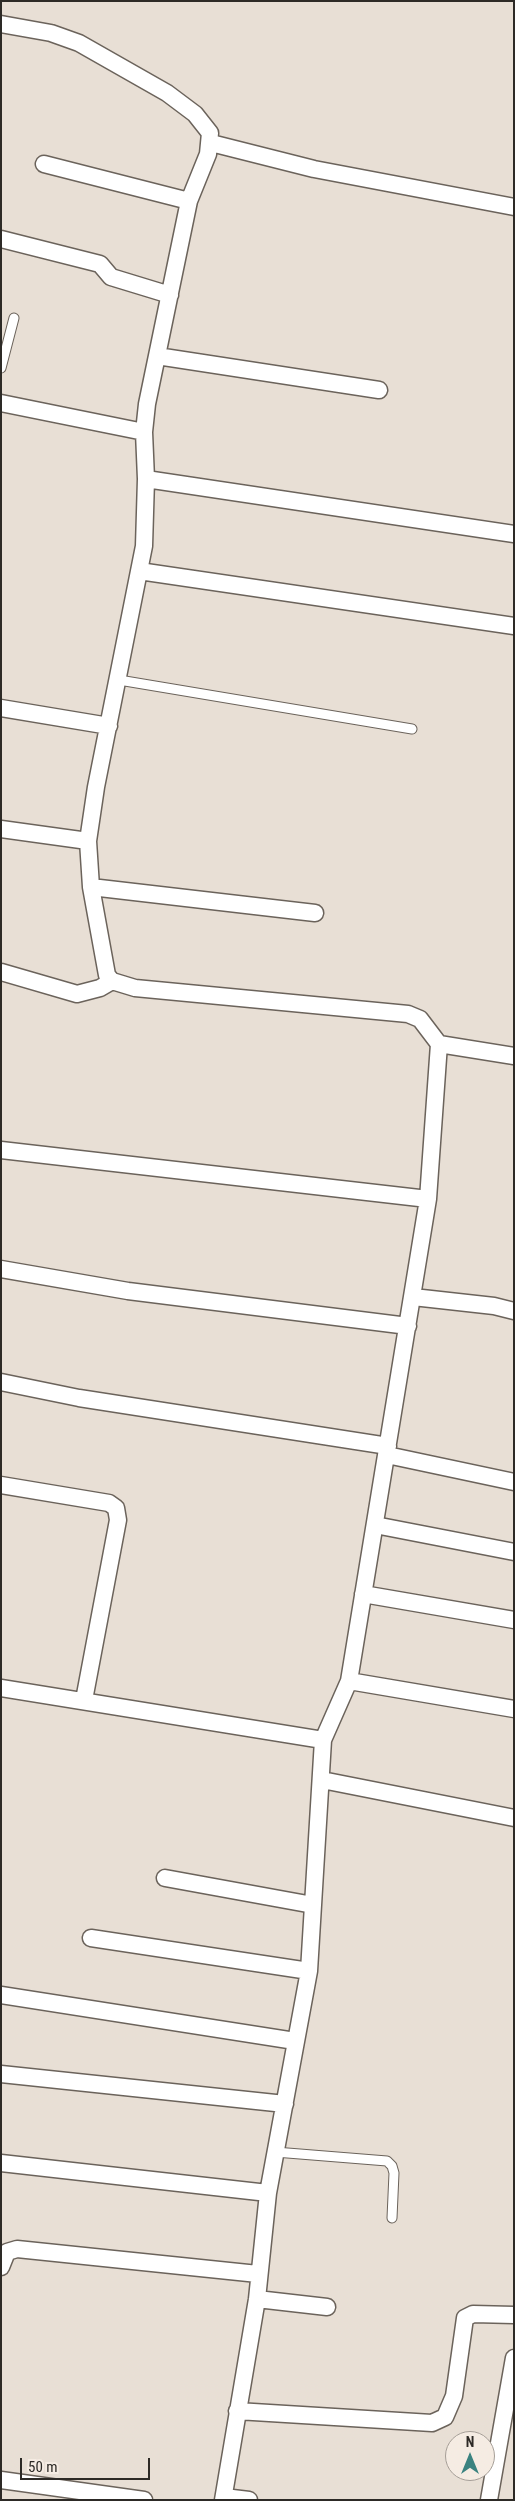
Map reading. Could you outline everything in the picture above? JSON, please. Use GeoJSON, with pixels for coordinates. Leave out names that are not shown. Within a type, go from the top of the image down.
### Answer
{"type":"FeatureCollection","features":[{"type":"Feature","properties":{"kind":"street"},"geometry":{"type":"LineString","coordinates":[[1,24],[51,33],[79,43],[167,93],[195,114],[210,133],[211,144],[189,201],[157,356],[144,432],[146,522],[139,571],[119,680],[96,787],[88,841],[91,887],[105,969],[112,981],[135,988],[239,999],[391,1010],[408,1014],[420,1020],[439,1044],[428,1199],[413,1297],[349,1681],[323,1740],[309,1971],[268,2194],[258,2274],[257,2298],[224,2498],[249,2500]]}},
{"type":"Feature","properties":{"kind":"street"},"geometry":{"type":"LineString","coordinates":[[211,144],[314,168],[514,207]]}},
{"type":"Feature","properties":{"kind":"street"},"geometry":{"type":"LineString","coordinates":[[44,164],[189,201]]}},
{"type":"Feature","properties":{"kind":"street"},"geometry":{"type":"LineString","coordinates":[[1,240],[100,264],[111,277],[170,295]]}},
{"type":"Feature","properties":{"kind":"street"},"geometry":{"type":"LineString","coordinates":[[157,356],[379,390]]}},
{"type":"Feature","properties":{"kind":"street"},"geometry":{"type":"LineString","coordinates":[[1,403],[144,432]]}},
{"type":"Feature","properties":{"kind":"street"},"geometry":{"type":"LineString","coordinates":[[146,479],[514,534]]}},
{"type":"Feature","properties":{"kind":"street"},"geometry":{"type":"LineString","coordinates":[[139,571],[514,626]]}},
{"type":"Feature","properties":{"kind":"street"},"geometry":{"type":"LineString","coordinates":[[1,708],[109,726]]}},
{"type":"Feature","properties":{"kind":"street"},"geometry":{"type":"LineString","coordinates":[[1,829],[88,841]]}},
{"type":"Feature","properties":{"kind":"street"},"geometry":{"type":"LineString","coordinates":[[91,887],[315,913]]}},
{"type":"Feature","properties":{"kind":"street"},"geometry":{"type":"LineString","coordinates":[[1,972],[77,994],[100,988],[112,981]]}},
{"type":"Feature","properties":{"kind":"street"},"geometry":{"type":"LineString","coordinates":[[439,1044],[514,1056]]}},
{"type":"Feature","properties":{"kind":"street"},"geometry":{"type":"LineString","coordinates":[[1,1150],[428,1199]]}},
{"type":"Feature","properties":{"kind":"street"},"geometry":{"type":"LineString","coordinates":[[1,1269],[128,1291],[408,1326]]}},
{"type":"Feature","properties":{"kind":"street"},"geometry":{"type":"LineString","coordinates":[[413,1297],[494,1306],[514,1311]]}},
{"type":"Feature","properties":{"kind":"street"},"geometry":{"type":"LineString","coordinates":[[1,1382],[79,1398],[387,1451],[514,1482]]}},
{"type":"Feature","properties":{"kind":"street"},"geometry":{"type":"LineString","coordinates":[[1,1485],[108,1503],[116,1508],[118,1520],[84,1700]]}},
{"type":"Feature","properties":{"kind":"street"},"geometry":{"type":"LineString","coordinates":[[375,1525],[514,1552]]}},
{"type":"Feature","properties":{"kind":"street"},"geometry":{"type":"LineString","coordinates":[[363,1594],[514,1620]]}},
{"type":"Feature","properties":{"kind":"street"},"geometry":{"type":"LineString","coordinates":[[349,1681],[514,1709]]}},
{"type":"Feature","properties":{"kind":"street"},"geometry":{"type":"LineString","coordinates":[[1,1688],[323,1740]]}},
{"type":"Feature","properties":{"kind":"street"},"geometry":{"type":"LineString","coordinates":[[322,1780],[514,1818]]}},
{"type":"Feature","properties":{"kind":"street"},"geometry":{"type":"LineString","coordinates":[[165,1878],[313,1905]]}},
{"type":"Feature","properties":{"kind":"street"},"geometry":{"type":"LineString","coordinates":[[91,1938],[309,1971]]}},
{"type":"Feature","properties":{"kind":"street"},"geometry":{"type":"LineString","coordinates":[[1,1995],[295,2041]]}},
{"type":"Feature","properties":{"kind":"street"},"geometry":{"type":"LineString","coordinates":[[1,2074],[285,2104]]}},
{"type":"Feature","properties":{"kind":"street"},"geometry":{"type":"LineString","coordinates":[[1,2163],[268,2194]]}},
{"type":"Feature","properties":{"kind":"street"},"geometry":{"type":"LineString","coordinates":[[1,2266],[8,2252],[17,2249],[258,2274]]}},
{"type":"Feature","properties":{"kind":"street"},"geometry":{"type":"LineString","coordinates":[[257,2298],[327,2307]]}},
{"type":"Feature","properties":{"kind":"street"},"geometry":{"type":"LineString","coordinates":[[237,2411],[432,2423],[445,2417],[454,2396],[465,2318],[473,2314],[514,2315]]}},
{"type":"Feature","properties":{"kind":"street"},"geometry":{"type":"LineString","coordinates":[[489,2500],[514,2358]]}},
{"type":"Feature","properties":{"kind":"street"},"geometry":{"type":"LineString","coordinates":[[1,2480],[144,2500]]}},
{"type":"Feature","properties":{"kind":"lane"},"geometry":{"type":"LineString","coordinates":[[1,368],[14,318]]}},
{"type":"Feature","properties":{"kind":"lane"},"geometry":{"type":"LineString","coordinates":[[119,680],[412,728]]}},
{"type":"Feature","properties":{"kind":"lane"},"geometry":{"type":"LineString","coordinates":[[275,2152],[386,2161],[392,2166],[394,2173],[392,2218]]}}]}
